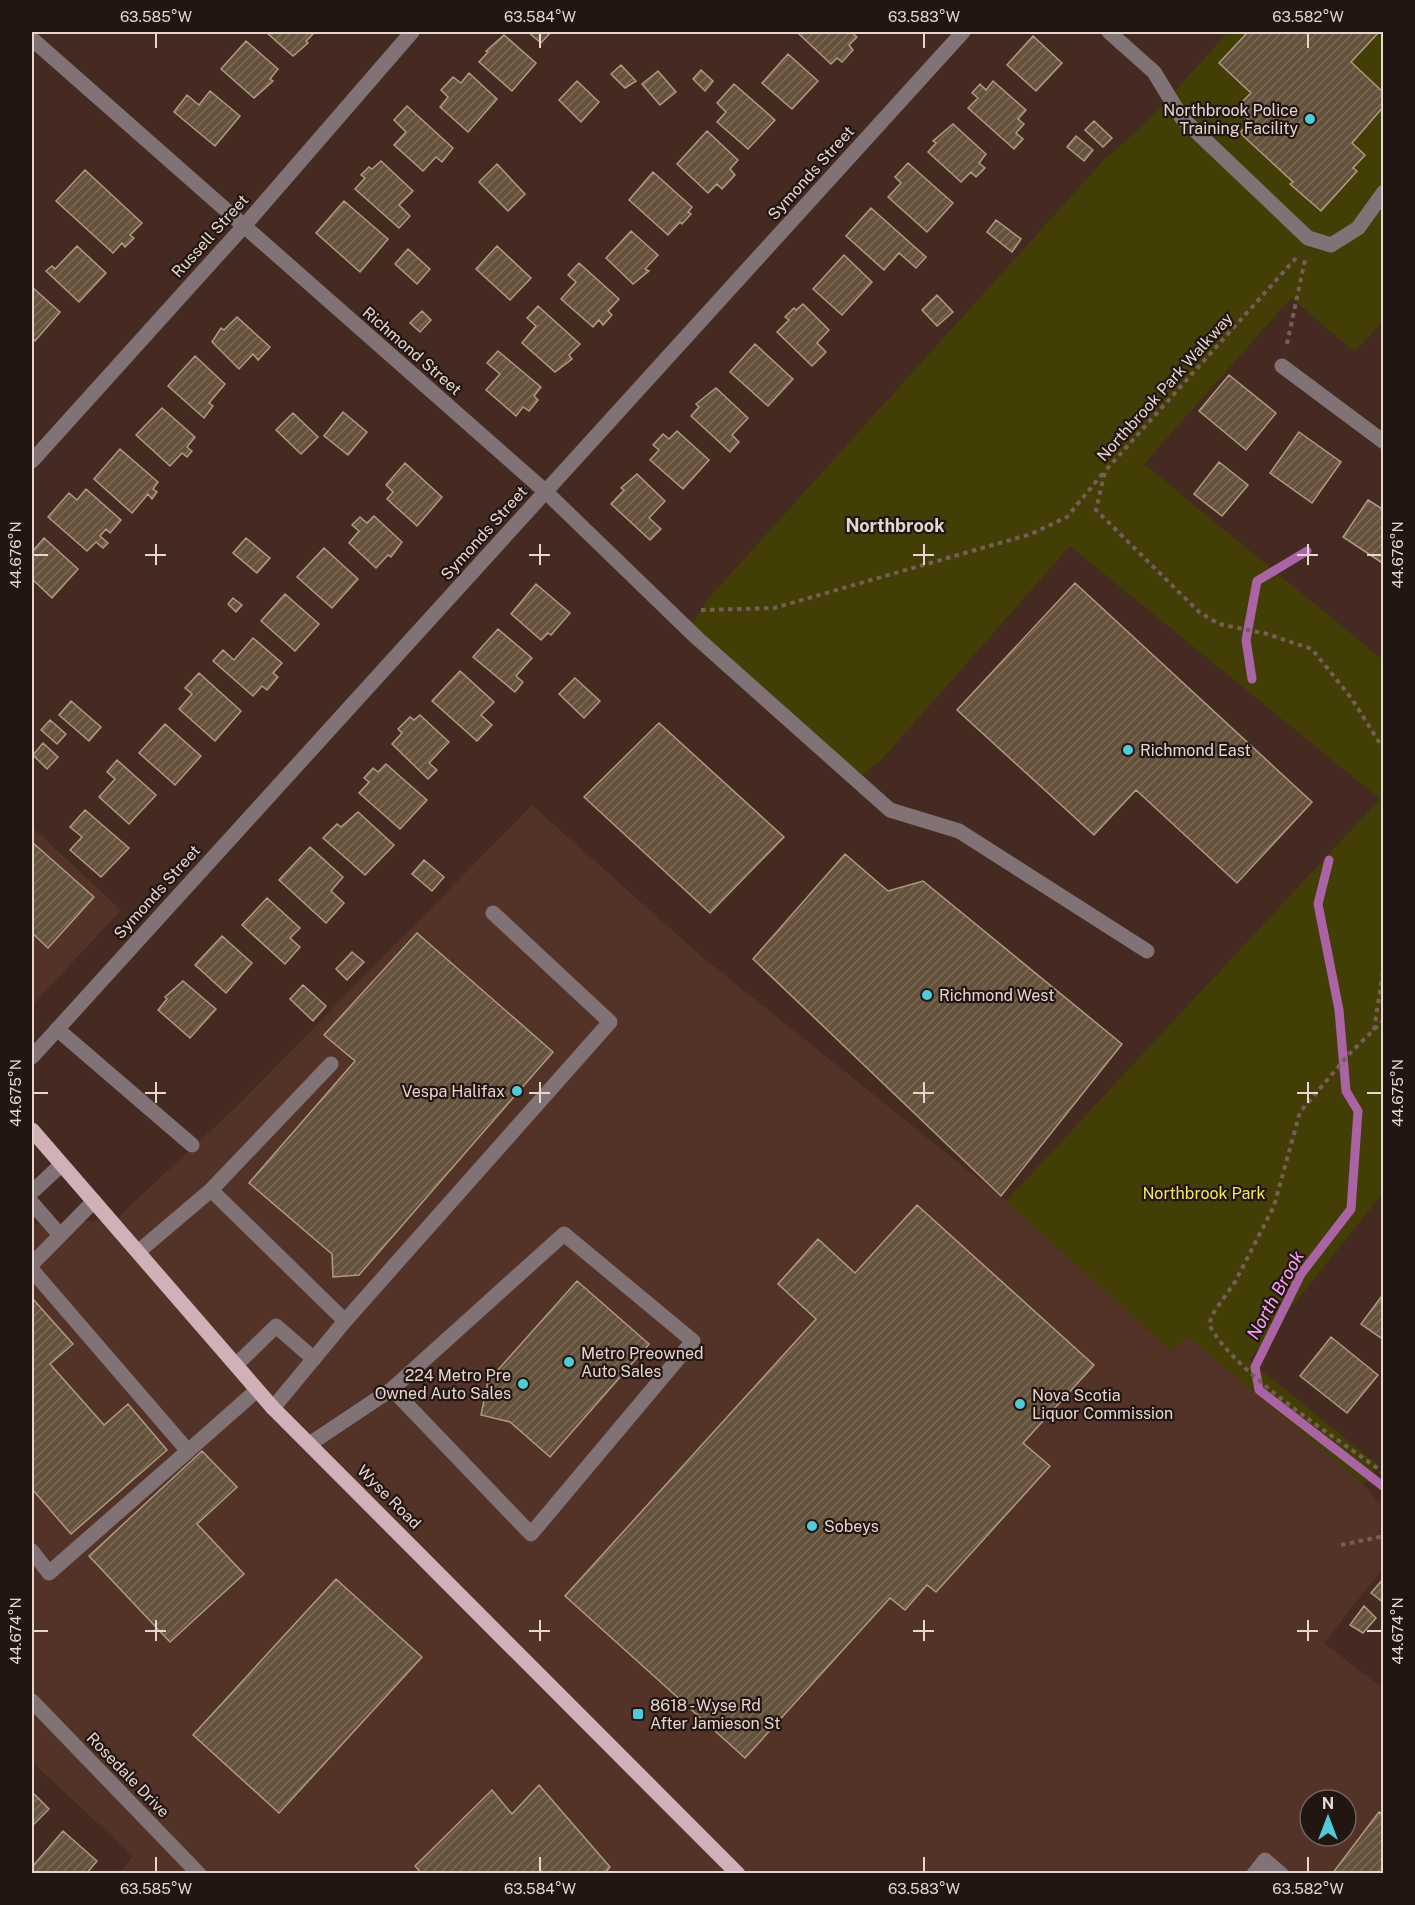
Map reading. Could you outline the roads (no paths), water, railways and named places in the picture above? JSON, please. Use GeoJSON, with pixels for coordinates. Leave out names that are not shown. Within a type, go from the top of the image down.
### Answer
{"type":"FeatureCollection","features":[{"type":"Feature","properties":{"kind":"main road","name":"Wyse Road"},"geometry":{"type":"LineString","coordinates":[[32,1130],[273,1408],[311,1443],[738,1874]]}},
{"type":"Feature","properties":{"kind":"street","name":"Russell Street"},"geometry":{"type":"LineString","coordinates":[[32,461],[244,226],[412,32]]}},
{"type":"Feature","properties":{"kind":"street","name":"Symonds Street"},"geometry":{"type":"LineString","coordinates":[[32,1058],[963,32]]}},
{"type":"Feature","properties":{"kind":"street"},"geometry":{"type":"LineString","coordinates":[[1108,32],[1154,72],[1182,118],[1308,242],[1331,245],[1358,228],[1383,192]]}},
{"type":"Feature","properties":{"kind":"street","name":"Richmond Street"},"geometry":{"type":"LineString","coordinates":[[32,39],[546,492],[668,611],[890,810],[959,831],[1147,951]]}},
{"type":"Feature","properties":{"kind":"street"},"geometry":{"type":"LineString","coordinates":[[1282,366],[1383,442]]}},
{"type":"Feature","properties":{"kind":"street"},"geometry":{"type":"LineString","coordinates":[[273,1408],[345,1321],[610,1022],[493,913]]}},
{"type":"Feature","properties":{"kind":"street"},"geometry":{"type":"LineString","coordinates":[[57,1029],[192,1145]]}},
{"type":"Feature","properties":{"kind":"street"},"geometry":{"type":"LineString","coordinates":[[138,1252],[211,1190],[331,1064]]}},
{"type":"Feature","properties":{"kind":"street"},"geometry":{"type":"LineString","coordinates":[[32,1192],[61,1165]]}},
{"type":"Feature","properties":{"kind":"street"},"geometry":{"type":"LineString","coordinates":[[211,1190],[345,1321]]}},
{"type":"Feature","properties":{"kind":"street"},"geometry":{"type":"LineString","coordinates":[[32,1264],[94,1201]]}},
{"type":"Feature","properties":{"kind":"street"},"geometry":{"type":"LineString","coordinates":[[32,1203],[60,1235]]}},
{"type":"Feature","properties":{"kind":"street"},"geometry":{"type":"LineString","coordinates":[[311,1443],[392,1389],[564,1234],[693,1341],[531,1534],[392,1389]]}},
{"type":"Feature","properties":{"kind":"street"},"geometry":{"type":"LineString","coordinates":[[32,1270],[188,1451]]}},
{"type":"Feature","properties":{"kind":"street"},"geometry":{"type":"LineString","coordinates":[[236,1365],[276,1326],[314,1359]]}},
{"type":"Feature","properties":{"kind":"street"},"geometry":{"type":"LineString","coordinates":[[32,1551],[49,1573],[257,1390]]}},
{"type":"Feature","properties":{"kind":"street","name":"Rosedale Drive"},"geometry":{"type":"LineString","coordinates":[[32,1701],[199,1874]]}},
{"type":"Feature","properties":{"kind":"street"},"geometry":{"type":"LineString","coordinates":[[1254,1874],[1265,1860],[1281,1874]]}},
{"type":"Feature","properties":{"kind":"waterway","name":"North Brook"},"geometry":{"type":"LineString","coordinates":[[1252,679],[1246,640],[1257,581],[1307,551]]}},
{"type":"Feature","properties":{"kind":"waterway","name":"North Brook"},"geometry":{"type":"LineString","coordinates":[[1329,860],[1318,904],[1339,1010],[1346,1091],[1358,1111],[1351,1209],[1301,1274],[1255,1367],[1259,1390],[1384,1487]]}},
{"type":"Feature","properties":{"kind":"place","name":"Northbrook Police Training Facility"},"geometry":{"type":"Point","coordinates":[1310,119]}},
{"type":"Feature","properties":{"kind":"place","name":"Richmond East"},"geometry":{"type":"Point","coordinates":[1128,750]}},
{"type":"Feature","properties":{"kind":"place","name":"Richmond West"},"geometry":{"type":"Point","coordinates":[927,995]}},
{"type":"Feature","properties":{"kind":"place","name":"Vespa Halifax"},"geometry":{"type":"Point","coordinates":[517,1091]}},
{"type":"Feature","properties":{"kind":"place","name":"Metro Preowned Auto Sales"},"geometry":{"type":"Point","coordinates":[569,1362]}},
{"type":"Feature","properties":{"kind":"place","name":"224 Metro Pre Owned Auto Sales"},"geometry":{"type":"Point","coordinates":[523,1384]}},
{"type":"Feature","properties":{"kind":"place","name":"Nova Scotia Liquor Commission"},"geometry":{"type":"Point","coordinates":[1020,1404]}},
{"type":"Feature","properties":{"kind":"place","name":"Sobeys"},"geometry":{"type":"Point","coordinates":[812,1526]}},
{"type":"Feature","properties":{"kind":"place","name":"8618 - Wyse Rd After Jamieson St"},"geometry":{"type":"Point","coordinates":[638,1714]}},
{"type":"Feature","properties":{"kind":"district","name":"Northbrook"},"geometry":{"type":"Point","coordinates":[895,525]}},
{"type":"Feature","properties":{"kind":"park label","name":"Northbrook Park"},"geometry":{"type":"Point","coordinates":[1204,1193]}}]}
